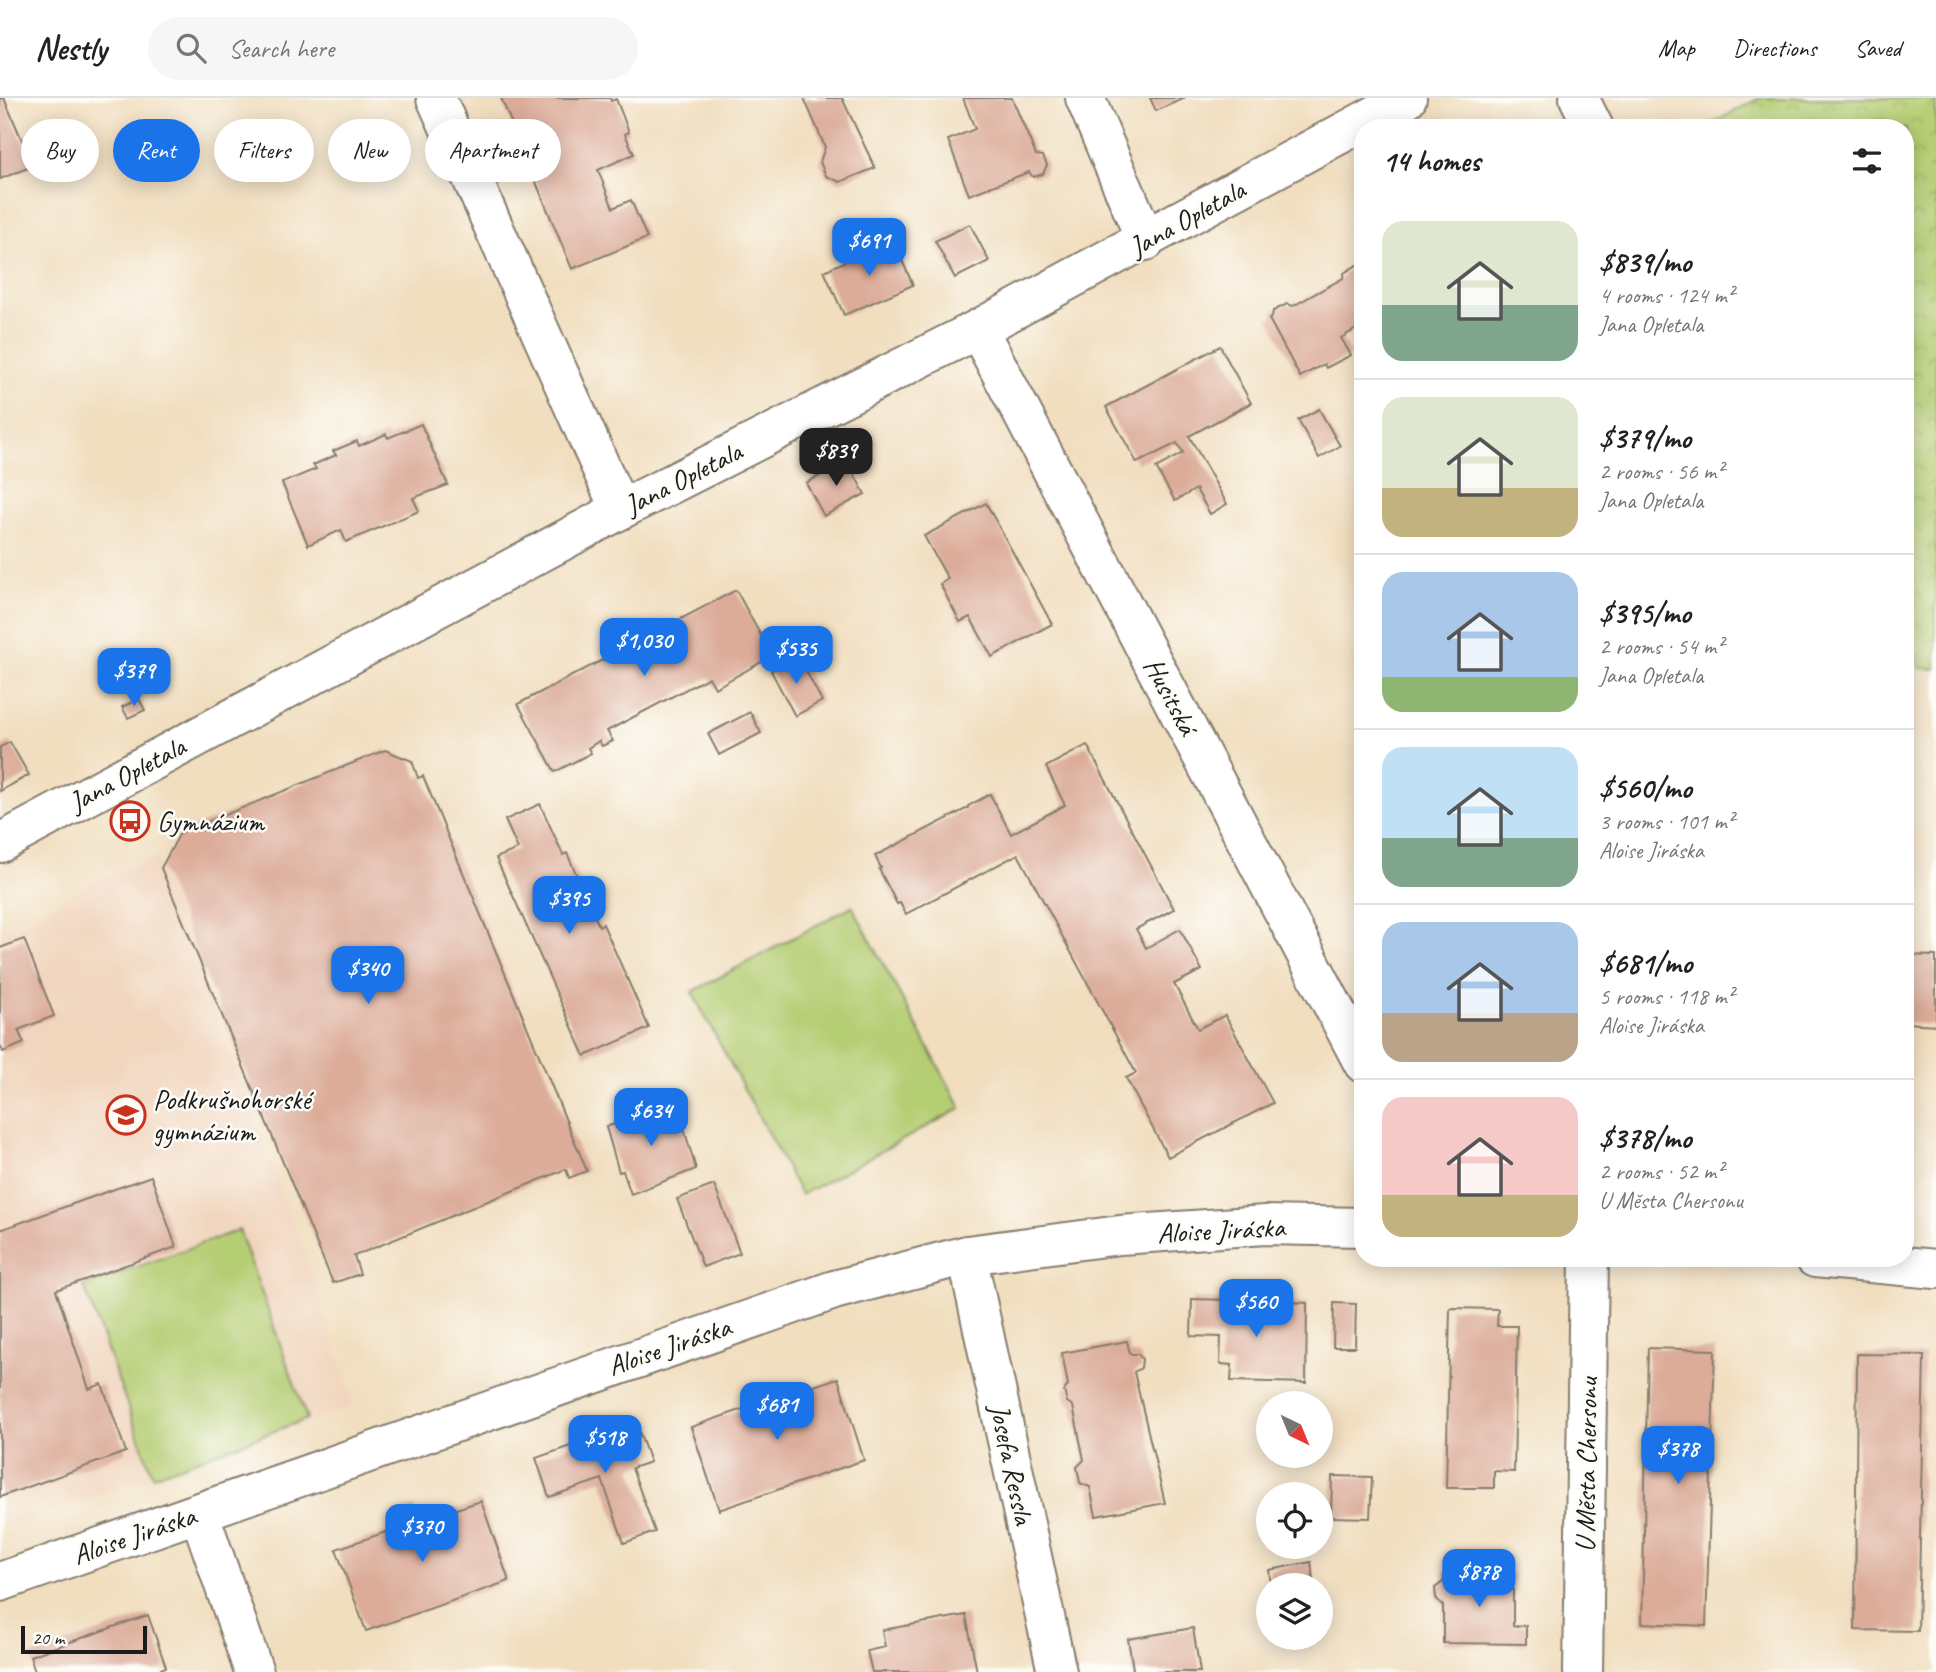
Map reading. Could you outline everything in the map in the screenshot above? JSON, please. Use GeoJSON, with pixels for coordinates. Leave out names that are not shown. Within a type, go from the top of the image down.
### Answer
{"type":"FeatureCollection","features":[{"type":"Feature","properties":{"kind":"street"},"geometry":{"type":"LineString","coordinates":[[436,98],[620,510]]}},
{"type":"Feature","properties":{"kind":"street"},"geometry":{"type":"LineString","coordinates":[[1085,98],[1146,240]]}},
{"type":"Feature","properties":{"kind":"street","name":"Jana Opletala"},"geometry":{"type":"LineString","coordinates":[[1368,119],[1406,98]]}},
{"type":"Feature","properties":{"kind":"street"},"geometry":{"type":"LineString","coordinates":[[1579,98],[1590,119]]}},
{"type":"Feature","properties":{"kind":"street","name":"Jana Opletala"},"geometry":{"type":"LineString","coordinates":[[0,843],[620,510],[978,329],[1354,126]]}},
{"type":"Feature","properties":{"kind":"street","name":"Husitská"},"geometry":{"type":"LineString","coordinates":[[978,329],[1354,1046]]}},
{"type":"Feature","properties":{"kind":"street","name":"Aloise Jiráska"},"geometry":{"type":"LineString","coordinates":[[0,1582],[834,1290],[967,1255],[1120,1235],[1265,1225],[1354,1227]]}},
{"type":"Feature","properties":{"kind":"street","name":"Josefa Ressla"},"geometry":{"type":"LineString","coordinates":[[967,1255],[1057,1672]]}},
{"type":"Feature","properties":{"kind":"street","name":"U Města Chersonu"},"geometry":{"type":"LineString","coordinates":[[1583,1672],[1589,1267]]}},
{"type":"Feature","properties":{"kind":"street"},"geometry":{"type":"LineString","coordinates":[[1914,1267],[1936,1269]]}},
{"type":"Feature","properties":{"kind":"street"},"geometry":{"type":"LineString","coordinates":[[199,1512],[254,1672]]}},
{"type":"Feature","properties":{"kind":"shaded area","name":"Podkrušnohorské gymnázium"},"geometry":{"type":"Polygon","coordinates":[[[155,858],[320,1296],[353,1406],[0,1530],[0,935],[96,880],[155,858]]]}},
{"type":"Feature","properties":{"kind":"green space"},"geometry":{"type":"Polygon","coordinates":[[[1759,98],[1936,98],[1936,669],[1920,668],[1914,657],[1914,119],[1720,119],[1759,98]]]}},
{"type":"Feature","properties":{"kind":"green space"},"geometry":{"type":"Polygon","coordinates":[[[852,906],[961,1108],[801,1195],[692,992],[852,906]]]}},
{"type":"Feature","properties":{"kind":"green space"},"geometry":{"type":"Polygon","coordinates":[[[239,1230],[307,1419],[153,1476],[84,1286],[239,1230]]]}},
{"type":"Feature","properties":{"kind":"building"},"geometry":{"type":"Polygon","coordinates":[[[0,98],[4,98],[21,138],[21,171],[0,179],[0,98]]]}},
{"type":"Feature","properties":{"kind":"building"},"geometry":{"type":"Polygon","coordinates":[[[501,98],[616,99],[629,132],[625,134],[634,154],[598,170],[613,208],[631,200],[647,238],[572,269],[536,182],[561,182],[561,119],[510,119],[501,98]]]}},
{"type":"Feature","properties":{"kind":"building"},"geometry":{"type":"Polygon","coordinates":[[[804,98],[842,98],[875,168],[840,182],[826,176],[820,162],[825,147],[804,98]]]}},
{"type":"Feature","properties":{"kind":"building"},"geometry":{"type":"Polygon","coordinates":[[[963,98],[1012,98],[1036,155],[1043,156],[1047,165],[1043,174],[1033,177],[1029,172],[969,195],[948,140],[975,129],[963,98]]]}},
{"type":"Feature","properties":{"kind":"building"},"geometry":{"type":"Polygon","coordinates":[[[1150,98],[1185,98],[1156,111],[1150,98]]]}},
{"type":"Feature","properties":{"kind":"building"},"geometry":{"type":"Polygon","coordinates":[[[970,224],[989,261],[955,278],[935,241],[970,224]]]}},
{"type":"Feature","properties":{"kind":"building"},"geometry":{"type":"Polygon","coordinates":[[[893,240],[913,285],[844,315],[824,271],[893,240]]]}},
{"type":"Feature","properties":{"kind":"building"},"geometry":{"type":"Polygon","coordinates":[[[1354,267],[1354,330],[1341,338],[1351,355],[1326,368],[1324,364],[1300,377],[1269,319],[1273,311],[1287,304],[1293,306],[1343,278],[1344,273],[1354,267]]]}},
{"type":"Feature","properties":{"kind":"building"},"geometry":{"type":"Polygon","coordinates":[[[1220,346],[1251,403],[1189,436],[1227,504],[1210,514],[1196,489],[1175,501],[1156,468],[1183,453],[1177,443],[1137,463],[1106,407],[1220,346]]]}},
{"type":"Feature","properties":{"kind":"building"},"geometry":{"type":"Polygon","coordinates":[[[1319,409],[1340,446],[1319,458],[1298,420],[1319,409]]]}},
{"type":"Feature","properties":{"kind":"building"},"geometry":{"type":"Polygon","coordinates":[[[421,424],[448,485],[413,498],[419,511],[346,542],[341,530],[308,545],[282,483],[316,469],[313,465],[336,455],[333,451],[357,441],[359,446],[386,434],[388,438],[421,424]]]}},
{"type":"Feature","properties":{"kind":"building"},"geometry":{"type":"Polygon","coordinates":[[[847,461],[865,494],[824,516],[806,483],[847,461]]]}},
{"type":"Feature","properties":{"kind":"building"},"geometry":{"type":"Polygon","coordinates":[[[986,503],[1052,624],[992,657],[970,617],[960,622],[940,584],[948,579],[924,536],[986,503]]]}},
{"type":"Feature","properties":{"kind":"building"},"geometry":{"type":"Polygon","coordinates":[[[736,590],[772,656],[715,688],[709,677],[607,731],[613,741],[602,746],[599,741],[588,748],[591,753],[555,772],[518,704],[736,590]]]}},
{"type":"Feature","properties":{"kind":"building"},"geometry":{"type":"Polygon","coordinates":[[[798,656],[822,701],[795,716],[771,671],[798,656]]]}},
{"type":"Feature","properties":{"kind":"building"},"geometry":{"type":"Polygon","coordinates":[[[139,699],[145,710],[128,718],[122,707],[139,699]]]}},
{"type":"Feature","properties":{"kind":"building"},"geometry":{"type":"Polygon","coordinates":[[[750,712],[761,733],[719,755],[708,734],[750,712]]]}},
{"type":"Feature","properties":{"kind":"building"},"geometry":{"type":"Polygon","coordinates":[[[10,742],[29,775],[0,791],[0,747],[10,742]]]}},
{"type":"Feature","properties":{"kind":"building"},"geometry":{"type":"Polygon","coordinates":[[[1087,745],[1174,909],[1136,929],[1146,948],[1180,929],[1202,970],[1174,984],[1198,1029],[1225,1015],[1273,1103],[1168,1157],[1126,1078],[1136,1073],[1018,854],[906,914],[900,903],[897,904],[875,856],[990,794],[1011,834],[1065,805],[1046,767],[1087,745]]]}},
{"type":"Feature","properties":{"kind":"building"},"geometry":{"type":"Polygon","coordinates":[[[385,750],[412,761],[418,778],[423,776],[587,1171],[569,1178],[566,1169],[354,1256],[360,1274],[333,1283],[161,868],[180,833],[385,750]]]}},
{"type":"Feature","properties":{"kind":"building"},"geometry":{"type":"Polygon","coordinates":[[[540,804],[563,855],[567,853],[599,926],[603,924],[649,1028],[585,1056],[496,858],[518,849],[505,820],[540,804]]]}},
{"type":"Feature","properties":{"kind":"building"},"geometry":{"type":"Polygon","coordinates":[[[24,939],[54,1016],[18,1030],[24,1043],[3,1052],[0,1045],[0,948],[24,939]]]}},
{"type":"Feature","properties":{"kind":"building"},"geometry":{"type":"Polygon","coordinates":[[[1914,955],[1936,956],[1936,1025],[1914,1024],[1914,955]]]}},
{"type":"Feature","properties":{"kind":"building"},"geometry":{"type":"Polygon","coordinates":[[[671,1103],[679,1124],[682,1122],[696,1169],[631,1194],[623,1171],[619,1172],[606,1127],[671,1103]]]}},
{"type":"Feature","properties":{"kind":"building"},"geometry":{"type":"Polygon","coordinates":[[[151,1176],[176,1247],[56,1290],[89,1389],[102,1384],[126,1452],[0,1497],[0,1230],[151,1176]]]}},
{"type":"Feature","properties":{"kind":"building"},"geometry":{"type":"Polygon","coordinates":[[[714,1185],[740,1253],[703,1267],[677,1199],[714,1185]]]}},
{"type":"Feature","properties":{"kind":"building"},"geometry":{"type":"Polygon","coordinates":[[[1192,1299],[1232,1300],[1232,1305],[1286,1306],[1286,1302],[1307,1303],[1306,1383],[1231,1381],[1232,1365],[1220,1364],[1221,1337],[1191,1336],[1192,1299]]]}},
{"type":"Feature","properties":{"kind":"building"},"geometry":{"type":"Polygon","coordinates":[[[1334,1303],[1356,1304],[1355,1347],[1333,1347],[1334,1303]]]}},
{"type":"Feature","properties":{"kind":"building"},"geometry":{"type":"Polygon","coordinates":[[[1450,1308],[1498,1309],[1497,1326],[1517,1326],[1514,1472],[1494,1471],[1494,1488],[1446,1488],[1450,1308]]]}},
{"type":"Feature","properties":{"kind":"building"},"geometry":{"type":"Polygon","coordinates":[[[1127,1341],[1130,1354],[1138,1354],[1142,1359],[1141,1368],[1134,1372],[1165,1503],[1096,1516],[1090,1487],[1080,1483],[1077,1467],[1084,1460],[1073,1406],[1067,1402],[1064,1391],[1068,1385],[1062,1353],[1127,1341]]]}},
{"type":"Feature","properties":{"kind":"building"},"geometry":{"type":"Polygon","coordinates":[[[1648,1348],[1715,1350],[1706,1626],[1642,1623],[1648,1348]]]}},
{"type":"Feature","properties":{"kind":"building"},"geometry":{"type":"Polygon","coordinates":[[[1857,1354],[1924,1355],[1918,1631],[1855,1630],[1857,1354]]]}},
{"type":"Feature","properties":{"kind":"building"},"geometry":{"type":"Polygon","coordinates":[[[838,1378],[864,1460],[719,1510],[691,1427],[752,1406],[748,1392],[769,1385],[774,1399],[838,1378]]]}},
{"type":"Feature","properties":{"kind":"building"},"geometry":{"type":"Polygon","coordinates":[[[636,1423],[650,1462],[632,1468],[655,1532],[624,1543],[602,1479],[549,1497],[536,1458],[636,1423]]]}},
{"type":"Feature","properties":{"kind":"building"},"geometry":{"type":"Polygon","coordinates":[[[1332,1476],[1372,1477],[1370,1518],[1333,1517],[1332,1476]]]}},
{"type":"Feature","properties":{"kind":"building"},"geometry":{"type":"Polygon","coordinates":[[[481,1501],[509,1581],[366,1631],[336,1549],[398,1528],[393,1514],[414,1507],[419,1521],[481,1501]]]}},
{"type":"Feature","properties":{"kind":"building"},"geometry":{"type":"Polygon","coordinates":[[[1311,1562],[1312,1573],[1269,1573],[1269,1570],[1311,1562]]]}},
{"type":"Feature","properties":{"kind":"building"},"geometry":{"type":"Polygon","coordinates":[[[1444,1572],[1513,1574],[1513,1626],[1526,1625],[1526,1644],[1443,1643],[1443,1606],[1436,1598],[1435,1588],[1444,1581],[1444,1572]]]}},
{"type":"Feature","properties":{"kind":"building"},"geometry":{"type":"Polygon","coordinates":[[[148,1615],[166,1667],[153,1672],[35,1672],[30,1656],[148,1615]]]}},
{"type":"Feature","properties":{"kind":"building"},"geometry":{"type":"Polygon","coordinates":[[[966,1615],[977,1672],[872,1672],[867,1651],[885,1647],[882,1630],[966,1615]]]}},
{"type":"Feature","properties":{"kind":"building"},"geometry":{"type":"Polygon","coordinates":[[[1193,1628],[1200,1672],[1130,1672],[1133,1669],[1128,1639],[1193,1628]]]}},
{"type":"Feature","properties":{"kind":"place","name":"Gymnázium"},"geometry":{"type":"Point","coordinates":[130,821]}},
{"type":"Feature","properties":{"kind":"place","name":"Podkrušnohorské gymnázium"},"geometry":{"type":"Point","coordinates":[126,1115]}}]}
